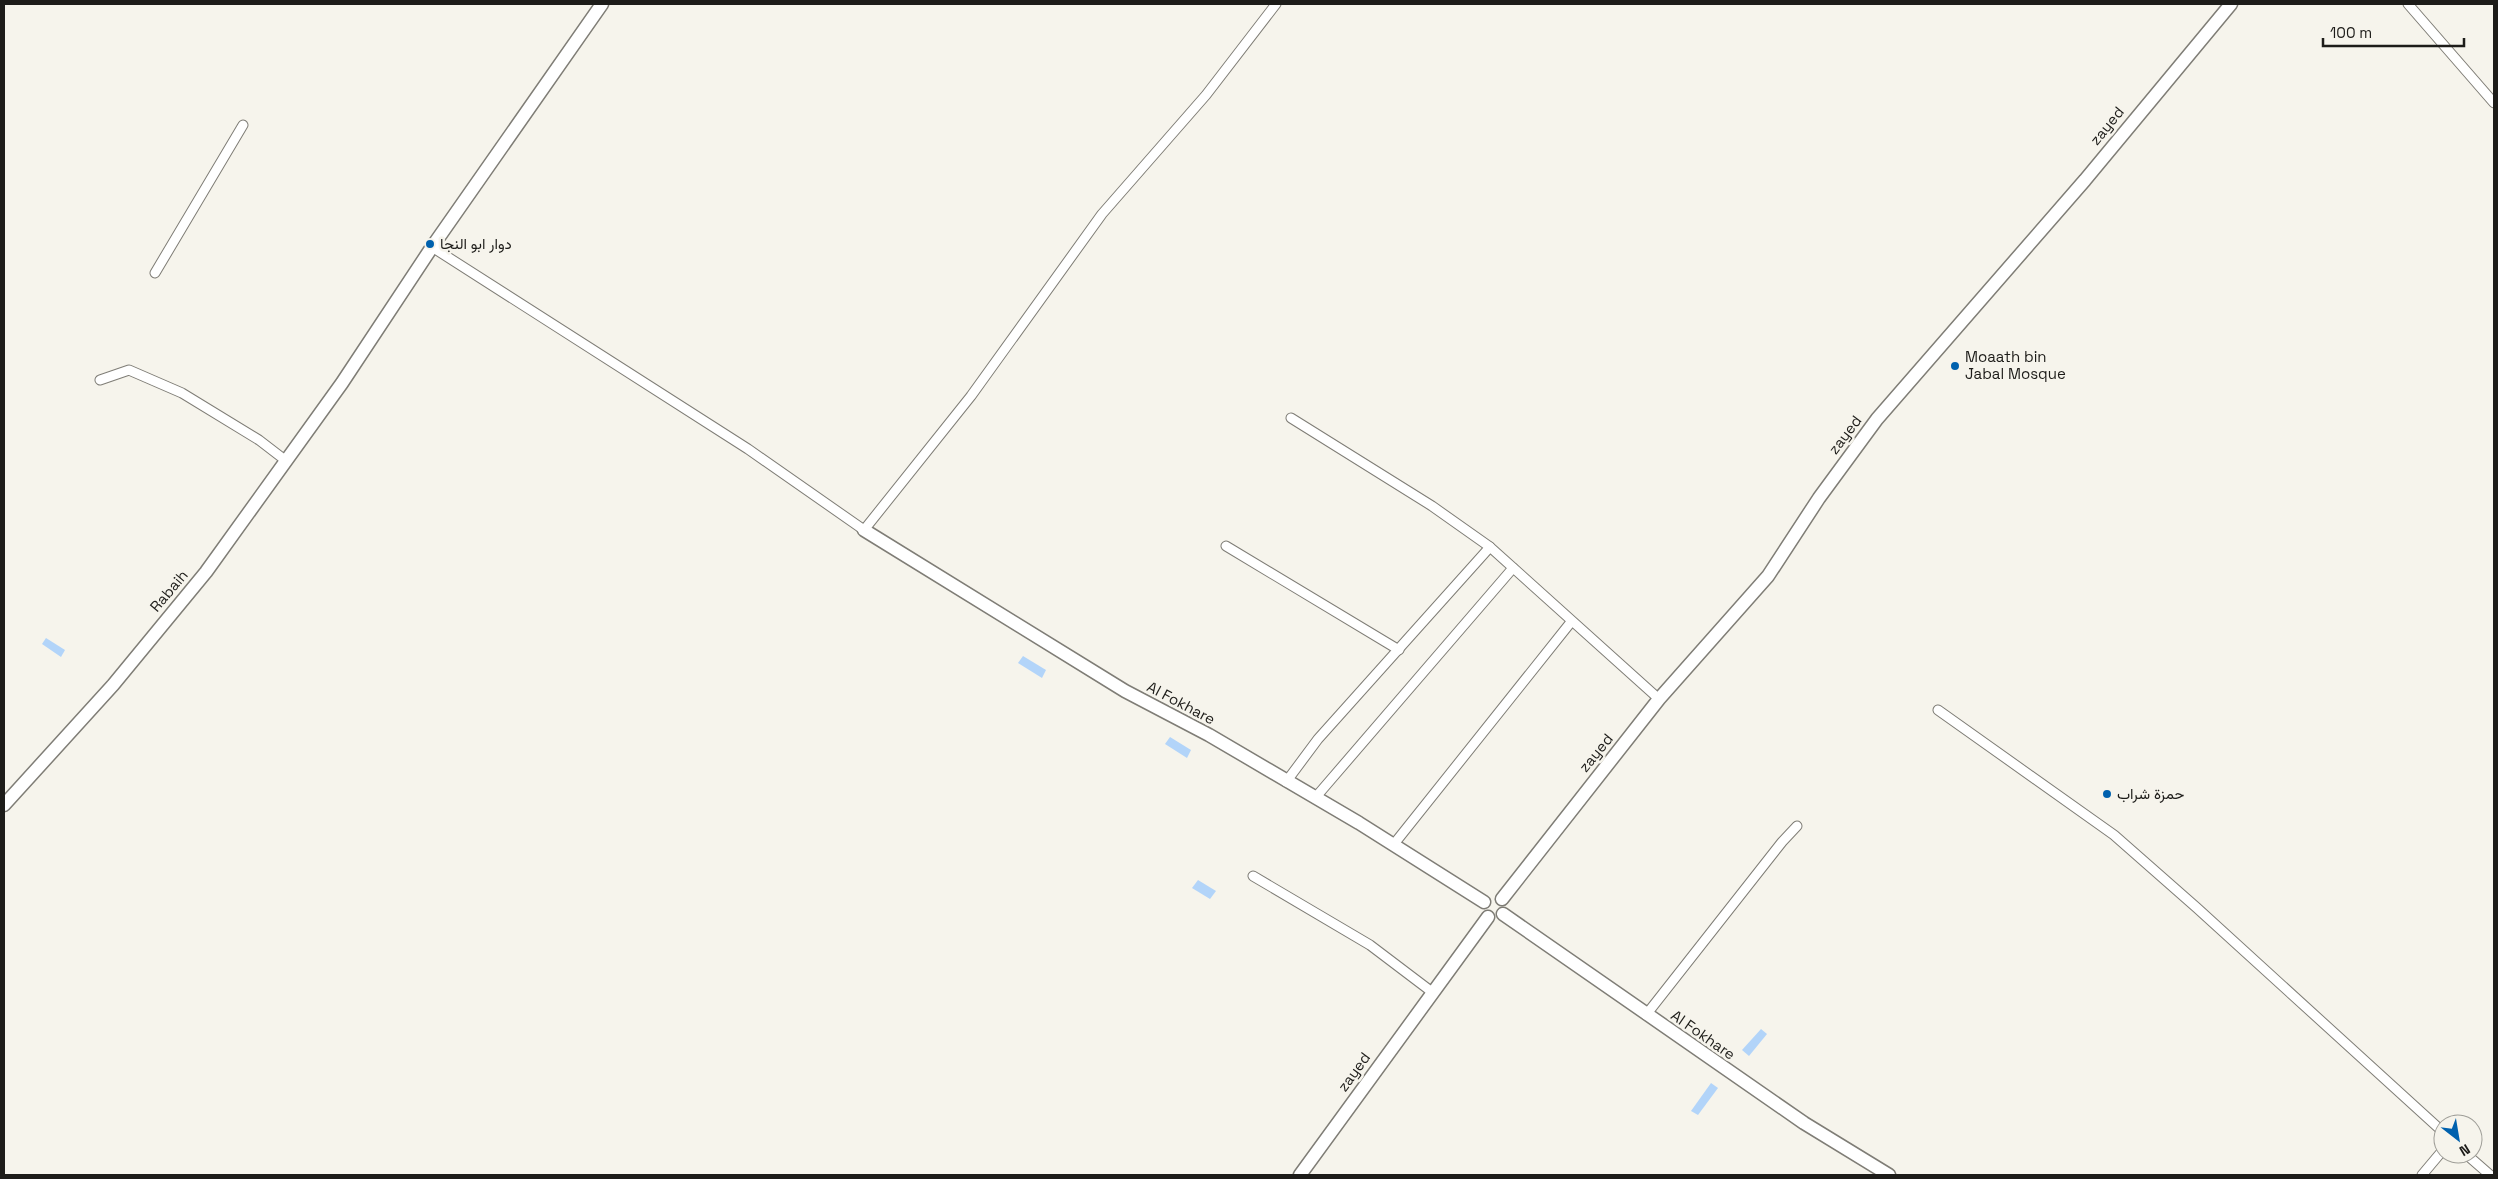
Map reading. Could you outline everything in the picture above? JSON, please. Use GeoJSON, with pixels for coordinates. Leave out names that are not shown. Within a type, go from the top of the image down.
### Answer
{"type":"FeatureCollection","features":[{"type":"Feature","properties":{"kind":"street","name":"Rabaih"},"geometry":{"type":"LineString","coordinates":[[4,805],[113,685],[200,579],[342,384],[432,247],[602,4]]}},
{"type":"Feature","properties":{"kind":"street"},"geometry":{"type":"LineString","coordinates":[[432,247],[748,449],[864,530],[971,396],[1102,214],[1206,95],[1276,4]]}},
{"type":"Feature","properties":{"kind":"street","name":"zayed"},"geometry":{"type":"LineString","coordinates":[[1502,898],[1659,700],[1768,576],[1819,498],[1877,419],[2085,180],[2231,4]]}},
{"type":"Feature","properties":{"kind":"street"},"geometry":{"type":"LineString","coordinates":[[2408,4],[2494,103]]}},
{"type":"Feature","properties":{"kind":"street"},"geometry":{"type":"LineString","coordinates":[[155,273],[243,125]]}},
{"type":"Feature","properties":{"kind":"street"},"geometry":{"type":"LineString","coordinates":[[100,380],[129,370],[174,390],[259,440],[285,460]]}},
{"type":"Feature","properties":{"kind":"street"},"geometry":{"type":"LineString","coordinates":[[1291,418],[1432,506],[1490,548],[1659,700]]}},
{"type":"Feature","properties":{"kind":"street","name":"Al Fokhare"},"geometry":{"type":"LineString","coordinates":[[864,530],[1124,690],[1209,736],[1394,844],[1484,902]]}},
{"type":"Feature","properties":{"kind":"street"},"geometry":{"type":"LineString","coordinates":[[1226,546],[1399,650]]}},
{"type":"Feature","properties":{"kind":"street"},"geometry":{"type":"LineString","coordinates":[[1286,782],[1318,739],[1490,548]]}},
{"type":"Feature","properties":{"kind":"street"},"geometry":{"type":"LineString","coordinates":[[1315,798],[1513,568]]}},
{"type":"Feature","properties":{"kind":"street"},"geometry":{"type":"LineString","coordinates":[[1394,844],[1571,622]]}},
{"type":"Feature","properties":{"kind":"street"},"geometry":{"type":"LineString","coordinates":[[1938,710],[2114,835],[2433,1123]]}},
{"type":"Feature","properties":{"kind":"street"},"geometry":{"type":"LineString","coordinates":[[1646,1015],[1782,842],[1797,826]]}},
{"type":"Feature","properties":{"kind":"street"},"geometry":{"type":"LineString","coordinates":[[1253,876],[1370,945],[1432,992]]}},
{"type":"Feature","properties":{"kind":"street"},"geometry":{"type":"LineString","coordinates":[[1491,896],[1502,898],[1506,906],[1503,914],[1495,918],[1488,917],[1484,911],[1484,902],[1491,896]]}},
{"type":"Feature","properties":{"kind":"street","name":"Al Fokhare"},"geometry":{"type":"LineString","coordinates":[[1503,914],[1804,1123],[1889,1175]]}},
{"type":"Feature","properties":{"kind":"street","name":"zayed"},"geometry":{"type":"LineString","coordinates":[[1300,1175],[1488,917]]}},
{"type":"Feature","properties":{"kind":"street"},"geometry":{"type":"LineString","coordinates":[[2422,1175],[2433,1162]]}},
{"type":"Feature","properties":{"kind":"street"},"geometry":{"type":"LineString","coordinates":[[2476,1164],[2486,1174]]}},
{"type":"Feature","properties":{"kind":"water"},"geometry":{"type":"Polygon","coordinates":[[[46,638],[65,650],[61,657],[42,644],[46,638]]]}},
{"type":"Feature","properties":{"kind":"water"},"geometry":{"type":"Polygon","coordinates":[[[1023,656],[1046,670],[1042,678],[1018,663],[1023,656]]]}},
{"type":"Feature","properties":{"kind":"water"},"geometry":{"type":"Polygon","coordinates":[[[1170,737],[1191,750],[1187,758],[1165,744],[1170,737]]]}},
{"type":"Feature","properties":{"kind":"water"},"geometry":{"type":"Polygon","coordinates":[[[1198,880],[1216,891],[1210,899],[1192,888],[1198,880]]]}},
{"type":"Feature","properties":{"kind":"water"},"geometry":{"type":"Polygon","coordinates":[[[1761,1029],[1767,1034],[1749,1056],[1742,1050],[1761,1029]]]}},
{"type":"Feature","properties":{"kind":"water"},"geometry":{"type":"Polygon","coordinates":[[[1711,1083],[1718,1088],[1698,1115],[1691,1111],[1711,1083]]]}},
{"type":"Feature","properties":{"kind":"place","name":"دوار ابو النجا"},"geometry":{"type":"Point","coordinates":[430,244]}},
{"type":"Feature","properties":{"kind":"place","name":"Moaath bin Jabal Mosque"},"geometry":{"type":"Point","coordinates":[1955,366]}},
{"type":"Feature","properties":{"kind":"place","name":"حمزة شراب"},"geometry":{"type":"Point","coordinates":[2107,794]}}]}
